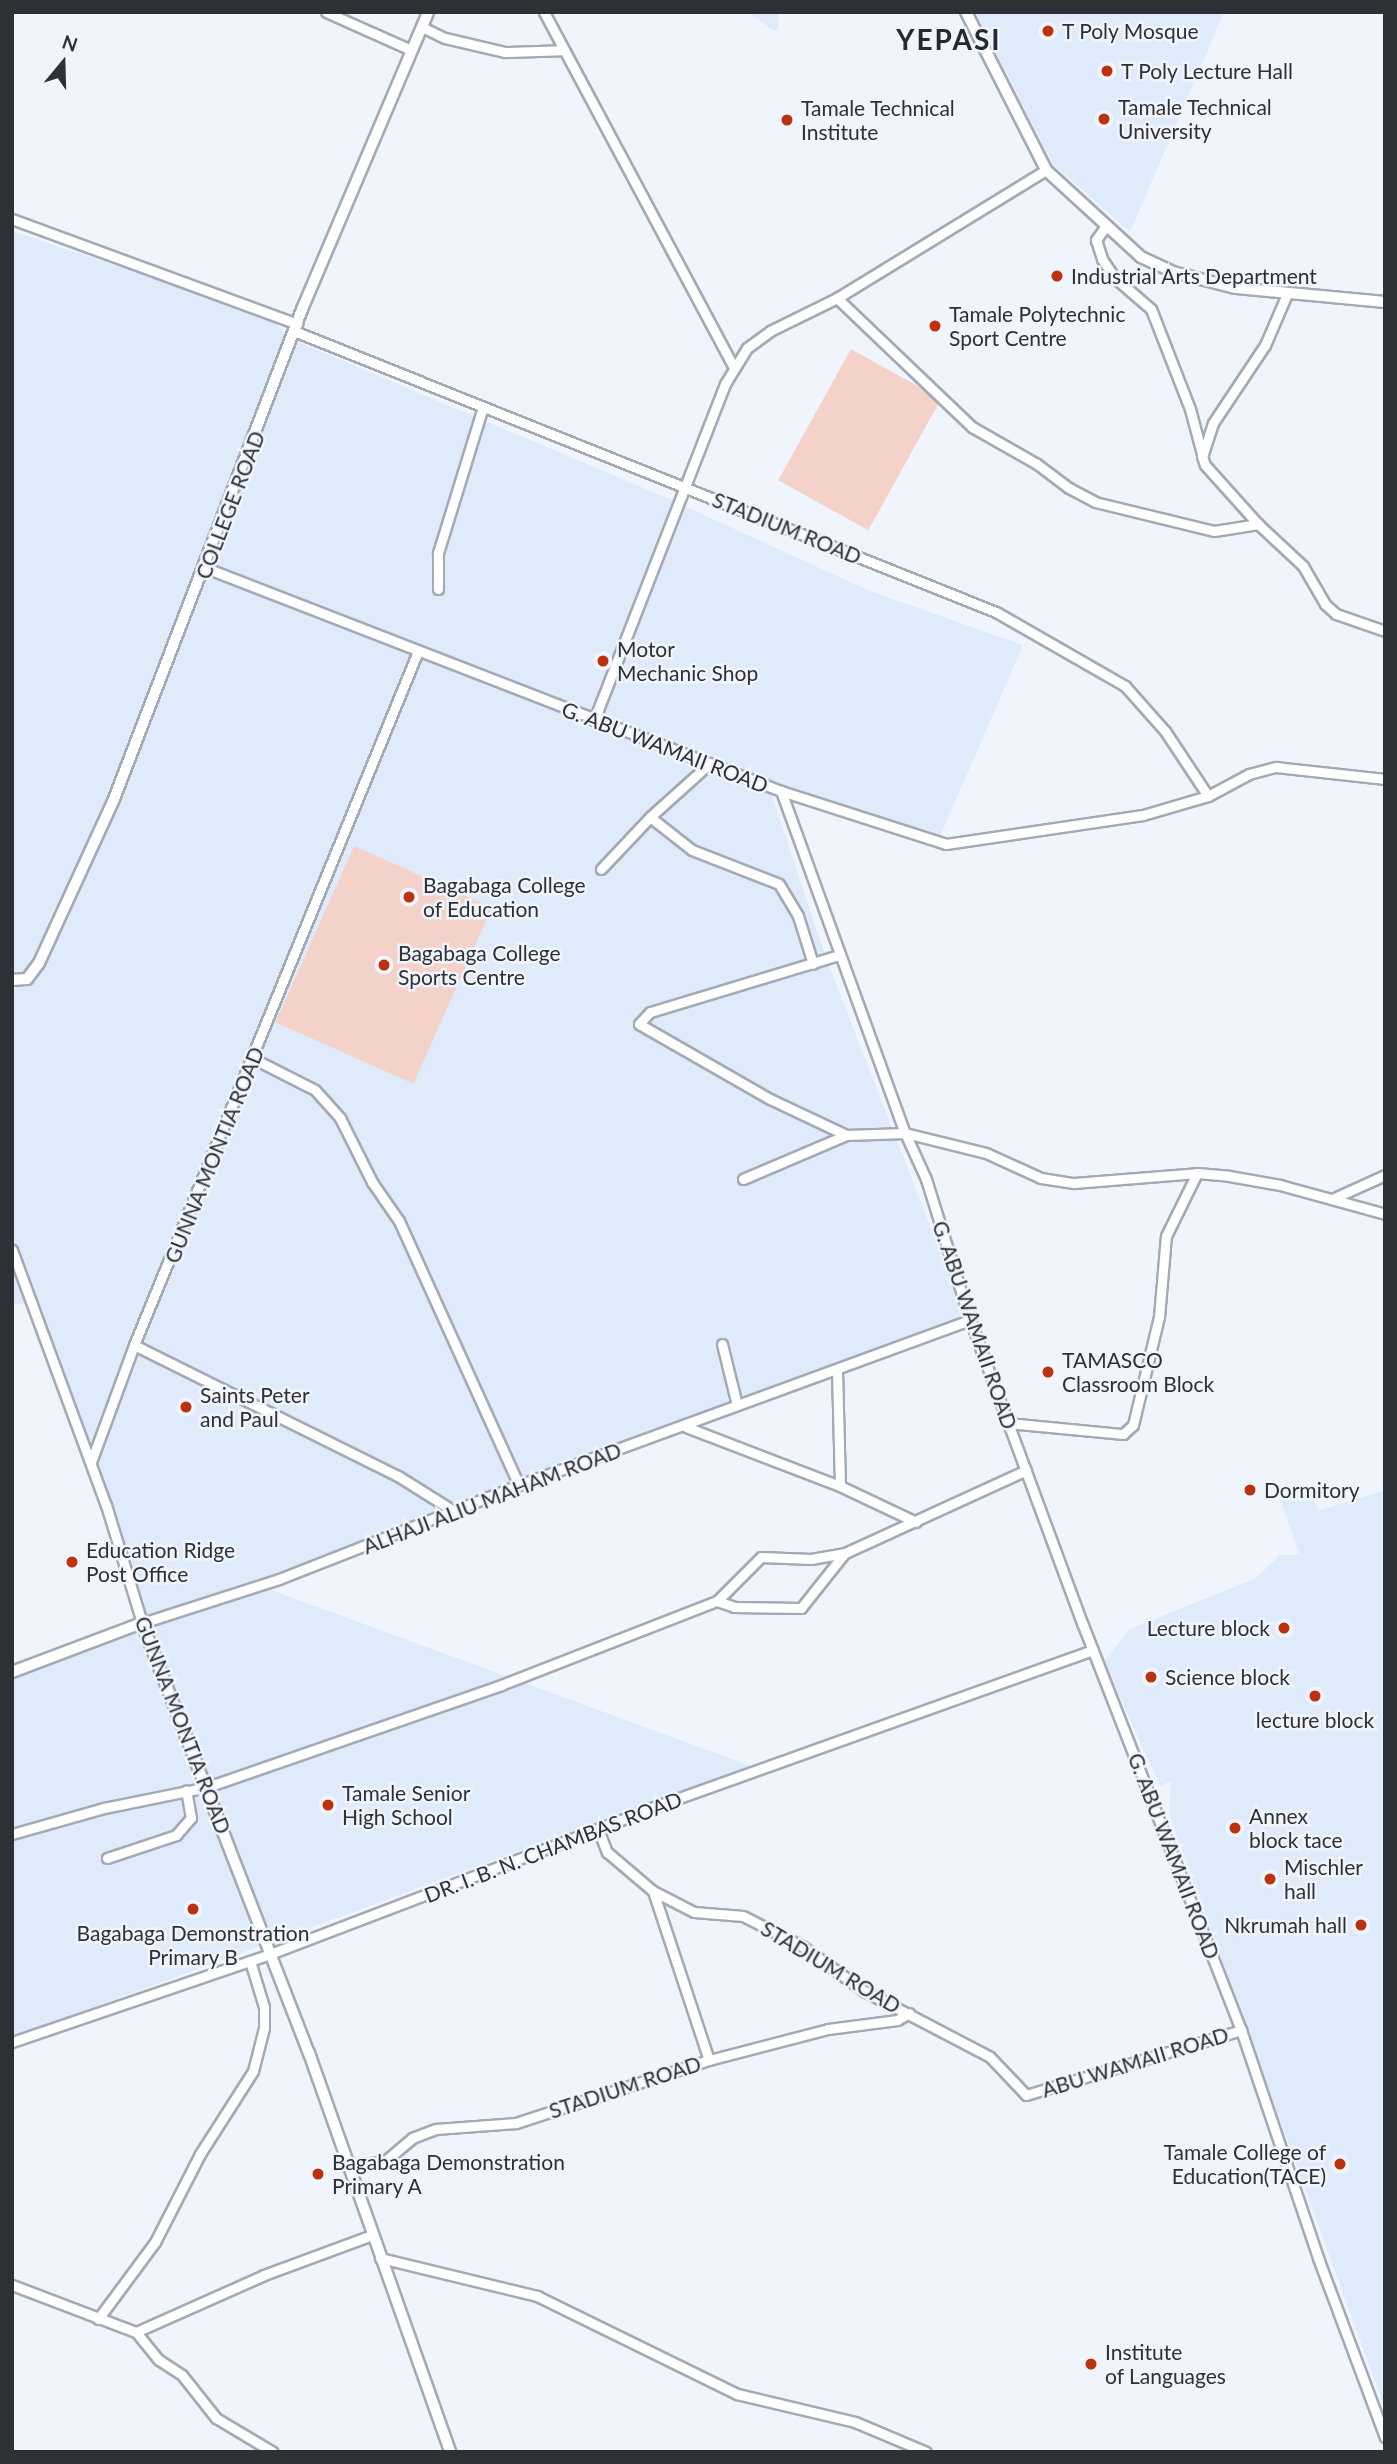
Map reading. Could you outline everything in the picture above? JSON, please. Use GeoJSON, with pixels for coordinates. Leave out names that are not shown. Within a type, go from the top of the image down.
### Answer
{"type":"FeatureCollection","features":[{"type":"Feature","properties":{"kind":"street"},"geometry":{"type":"LineString","coordinates":[[326,12],[411,50]]}},
{"type":"Feature","properties":{"kind":"street","name":"COLLEGE ROAD"},"geometry":{"type":"LineString","coordinates":[[12,980],[27,979],[61,919],[206,568],[295,328],[428,12]]}},
{"type":"Feature","properties":{"kind":"street"},"geometry":{"type":"LineString","coordinates":[[544,12],[733,366]]}},
{"type":"Feature","properties":{"kind":"street"},"geometry":{"type":"LineString","coordinates":[[966,12],[1046,170],[1105,227],[1142,257],[1173,272],[1236,288],[1385,302]]}},
{"type":"Feature","properties":{"kind":"street"},"geometry":{"type":"LineString","coordinates":[[422,27],[445,38],[505,52],[564,50]]}},
{"type":"Feature","properties":{"kind":"street"},"geometry":{"type":"LineString","coordinates":[[594,720],[733,366],[747,348],[770,331],[837,298],[1046,170]]}},
{"type":"Feature","properties":{"kind":"street","name":"STADIUM ROAD"},"geometry":{"type":"LineString","coordinates":[[12,219],[295,328],[483,407],[996,612],[1125,686],[1165,731],[1208,796]]}},
{"type":"Feature","properties":{"kind":"street"},"geometry":{"type":"LineString","coordinates":[[1105,227],[1096,240],[1102,259],[1114,277],[1152,309],[1190,409],[1205,465],[1258,524],[1304,566],[1336,614],[1385,631]]}},
{"type":"Feature","properties":{"kind":"street"},"geometry":{"type":"LineString","coordinates":[[1202,456],[1213,423],[1265,345],[1287,294]]}},
{"type":"Feature","properties":{"kind":"street"},"geometry":{"type":"LineString","coordinates":[[837,298],[972,427],[1078,493],[1095,502],[1214,531],[1258,524]]}},
{"type":"Feature","properties":{"kind":"street"},"geometry":{"type":"LineString","coordinates":[[438,589],[438,554],[483,407]]}},
{"type":"Feature","properties":{"kind":"street","name":"G. ABU WAMAII ROAD"},"geometry":{"type":"LineString","coordinates":[[206,568],[781,791],[839,955],[896,1099],[905,1133],[926,1179],[970,1320],[1093,1650],[1241,2029],[1311,2240],[1385,2437]]}},
{"type":"Feature","properties":{"kind":"street","name":"GUNNA MONTIA ROAD"},"geometry":{"type":"LineString","coordinates":[[418,651],[254,1059],[134,1345],[91,1462],[142,1623],[270,1954],[450,2452]]}},
{"type":"Feature","properties":{"kind":"street"},"geometry":{"type":"LineString","coordinates":[[601,869],[650,817],[710,763]]}},
{"type":"Feature","properties":{"kind":"street"},"geometry":{"type":"LineString","coordinates":[[781,791],[946,844],[1143,815],[1208,796],[1249,774],[1276,767],[1385,779]]}},
{"type":"Feature","properties":{"kind":"street"},"geometry":{"type":"LineString","coordinates":[[650,817],[692,850],[779,884],[798,916],[813,964]]}},
{"type":"Feature","properties":{"kind":"street"},"geometry":{"type":"LineString","coordinates":[[839,955],[650,1012],[639,1024],[770,1099],[846,1135]]}},
{"type":"Feature","properties":{"kind":"street"},"geometry":{"type":"LineString","coordinates":[[254,1059],[315,1090],[340,1118],[372,1182],[399,1221],[519,1485]]}},
{"type":"Feature","properties":{"kind":"street"},"geometry":{"type":"LineString","coordinates":[[743,1179],[846,1135],[905,1133],[986,1153],[1041,1178],[1074,1182],[1197,1173],[1280,1185],[1385,1214]]}},
{"type":"Feature","properties":{"kind":"street"},"geometry":{"type":"LineString","coordinates":[[1009,1423],[1123,1434],[1133,1425],[1159,1317],[1166,1236],[1197,1173]]}},
{"type":"Feature","properties":{"kind":"street"},"geometry":{"type":"LineString","coordinates":[[1332,1199],[1385,1175]]}},
{"type":"Feature","properties":{"kind":"street"},"geometry":{"type":"LineString","coordinates":[[12,1250],[91,1462]]}},
{"type":"Feature","properties":{"kind":"street","name":"ALHAJI ALIU MAHAM ROAD"},"geometry":{"type":"LineString","coordinates":[[12,1672],[142,1623],[279,1579],[457,1513],[519,1485],[686,1427],[737,1405],[837,1371],[970,1320]]}},
{"type":"Feature","properties":{"kind":"street"},"geometry":{"type":"LineString","coordinates":[[722,1344],[737,1405]]}},
{"type":"Feature","properties":{"kind":"street"},"geometry":{"type":"LineString","coordinates":[[134,1345],[398,1476],[457,1513]]}},
{"type":"Feature","properties":{"kind":"street"},"geometry":{"type":"LineString","coordinates":[[837,1371],[840,1486]]}},
{"type":"Feature","properties":{"kind":"street"},"geometry":{"type":"LineString","coordinates":[[686,1427],[840,1486],[916,1522]]}},
{"type":"Feature","properties":{"kind":"street"},"geometry":{"type":"LineString","coordinates":[[12,1834],[206,1787],[501,1685],[717,1601],[761,1557],[819,1559],[845,1553],[1026,1470]]}},
{"type":"Feature","properties":{"kind":"street"},"geometry":{"type":"LineString","coordinates":[[717,1601],[734,1607],[801,1608],[845,1553]]}},
{"type":"Feature","properties":{"kind":"street","name":"DR. I. B. N. CHAMBAS ROAD"},"geometry":{"type":"LineString","coordinates":[[12,2042],[270,1954],[598,1829],[1093,1650]]}},
{"type":"Feature","properties":{"kind":"street"},"geometry":{"type":"LineString","coordinates":[[107,1858],[176,1835],[191,1818],[187,1790]]}},
{"type":"Feature","properties":{"kind":"street","name":"STADIUM ROAD"},"geometry":{"type":"LineString","coordinates":[[598,1829],[607,1852],[653,1891],[694,1912],[743,1916],[802,1946],[864,1991],[990,2057],[1030,2095]]}},
{"type":"Feature","properties":{"kind":"street"},"geometry":{"type":"LineString","coordinates":[[653,1891],[709,2060]]}},
{"type":"Feature","properties":{"kind":"street"},"geometry":{"type":"LineString","coordinates":[[98,2319],[155,2242],[200,2154],[253,2071],[264,2028],[264,2007],[250,1961]]}},
{"type":"Feature","properties":{"kind":"street","name":"STADIUM ROAD"},"geometry":{"type":"LineString","coordinates":[[346,2166],[385,2161],[412,2138],[436,2129],[516,2123],[709,2060],[828,2029],[890,2021],[909,2013]]}},
{"type":"Feature","properties":{"kind":"street","name":"ABU WAMAII ROAD"},"geometry":{"type":"LineString","coordinates":[[1030,2095],[1241,2029]]}},
{"type":"Feature","properties":{"kind":"street"},"geometry":{"type":"LineString","coordinates":[[136,2332],[264,2276],[373,2235]]}},
{"type":"Feature","properties":{"kind":"street"},"geometry":{"type":"LineString","coordinates":[[380,2258],[537,2296],[737,2394],[855,2421],[926,2452]]}},
{"type":"Feature","properties":{"kind":"street"},"geometry":{"type":"LineString","coordinates":[[12,2285],[136,2332],[159,2360],[188,2381],[216,2417],[273,2452]]}},
{"type":"Feature","properties":{"kind":"shaded area"},"geometry":{"type":"Polygon","coordinates":[[[749,12],[778,12],[778,29],[774,31],[749,12]]]}},
{"type":"Feature","properties":{"kind":"shaded area","name":"Tamale Technical University"},"geometry":{"type":"Polygon","coordinates":[[[975,12],[1224,12],[1130,232],[1053,164],[975,12]]]}},
{"type":"Feature","properties":{"kind":"shaded area","name":"Bagabaga College of Education"},"geometry":{"type":"Polygon","coordinates":[[[12,231],[272,318],[287,337],[665,497],[870,591],[1023,645],[939,839],[769,787],[825,955],[960,1303],[963,1313],[953,1324],[148,1620],[35,1302],[12,1305],[12,231]]]}},
{"type":"Feature","properties":{"kind":"shaded area"},"geometry":{"type":"Polygon","coordinates":[[[851,349],[941,399],[868,530],[778,480],[851,349]]]}},
{"type":"Feature","properties":{"kind":"shaded area","name":"Bagabaga College Sports Centre"},"geometry":{"type":"Polygon","coordinates":[[[354,846],[492,907],[413,1084],[275,1022],[354,846]]]}},
{"type":"Feature","properties":{"kind":"shaded area","name":"Tamale College of Education(TACE)"},"geometry":{"type":"Polygon","coordinates":[[[1385,1490],[1385,2409],[1169,1814],[1171,1781],[1160,1786],[1104,1661],[1130,1629],[1256,1578],[1280,1555],[1300,1555],[1280,1500],[1307,1493],[1320,1510],[1385,1490]]]}},
{"type":"Feature","properties":{"kind":"shaded area","name":"Tamale Senior High School"},"geometry":{"type":"Polygon","coordinates":[[[263,1587],[751,1766],[12,2037],[12,1678],[263,1587]]]}},
{"type":"Feature","properties":{"kind":"place","name":"T Poly Mosque"},"geometry":{"type":"Point","coordinates":[1048,31]}},
{"type":"Feature","properties":{"kind":"place","name":"T Poly Lecture Hall"},"geometry":{"type":"Point","coordinates":[1107,71]}},
{"type":"Feature","properties":{"kind":"place","name":"Tamale Technical University"},"geometry":{"type":"Point","coordinates":[1104,119]}},
{"type":"Feature","properties":{"kind":"place","name":"Tamale Technical Institute"},"geometry":{"type":"Point","coordinates":[787,120]}},
{"type":"Feature","properties":{"kind":"place","name":"Industrial Arts Department"},"geometry":{"type":"Point","coordinates":[1057,276]}},
{"type":"Feature","properties":{"kind":"place","name":"Tamale Polytechnic Sport Centre"},"geometry":{"type":"Point","coordinates":[935,326]}},
{"type":"Feature","properties":{"kind":"place","name":"Motor Mechanic Shop"},"geometry":{"type":"Point","coordinates":[603,661]}},
{"type":"Feature","properties":{"kind":"place","name":"Bagabaga College of Education"},"geometry":{"type":"Point","coordinates":[409,897]}},
{"type":"Feature","properties":{"kind":"place","name":"Bagabaga College Sports Centre"},"geometry":{"type":"Point","coordinates":[384,965]}},
{"type":"Feature","properties":{"kind":"place","name":"TAMASCO Classroom Block"},"geometry":{"type":"Point","coordinates":[1048,1372]}},
{"type":"Feature","properties":{"kind":"place","name":"Saints Peter and Paul"},"geometry":{"type":"Point","coordinates":[186,1407]}},
{"type":"Feature","properties":{"kind":"place","name":"Dormitory"},"geometry":{"type":"Point","coordinates":[1250,1490]}},
{"type":"Feature","properties":{"kind":"place","name":"Education Ridge Post Office"},"geometry":{"type":"Point","coordinates":[72,1562]}},
{"type":"Feature","properties":{"kind":"place","name":"Lecture block"},"geometry":{"type":"Point","coordinates":[1284,1628]}},
{"type":"Feature","properties":{"kind":"place","name":"Science block"},"geometry":{"type":"Point","coordinates":[1151,1677]}},
{"type":"Feature","properties":{"kind":"place","name":"lecture block"},"geometry":{"type":"Point","coordinates":[1315,1696]}},
{"type":"Feature","properties":{"kind":"place","name":"Tamale Senior High School"},"geometry":{"type":"Point","coordinates":[328,1805]}},
{"type":"Feature","properties":{"kind":"place","name":"Annex block tace"},"geometry":{"type":"Point","coordinates":[1235,1828]}},
{"type":"Feature","properties":{"kind":"place","name":"Mischler hall"},"geometry":{"type":"Point","coordinates":[1270,1879]}},
{"type":"Feature","properties":{"kind":"place","name":"Bagabaga Demonstration Primary B"},"geometry":{"type":"Point","coordinates":[193,1909]}},
{"type":"Feature","properties":{"kind":"place","name":"Nkrumah hall"},"geometry":{"type":"Point","coordinates":[1361,1925]}},
{"type":"Feature","properties":{"kind":"place","name":"Tamale College of Education(TACE)"},"geometry":{"type":"Point","coordinates":[1340,2164]}},
{"type":"Feature","properties":{"kind":"place","name":"Bagabaga Demonstration Primary A"},"geometry":{"type":"Point","coordinates":[318,2174]}},
{"type":"Feature","properties":{"kind":"place","name":"Institute of Languages"},"geometry":{"type":"Point","coordinates":[1091,2364]}},
{"type":"Feature","properties":{"kind":"district","name":"YEPASI"},"geometry":{"type":"Point","coordinates":[949,39]}}]}
